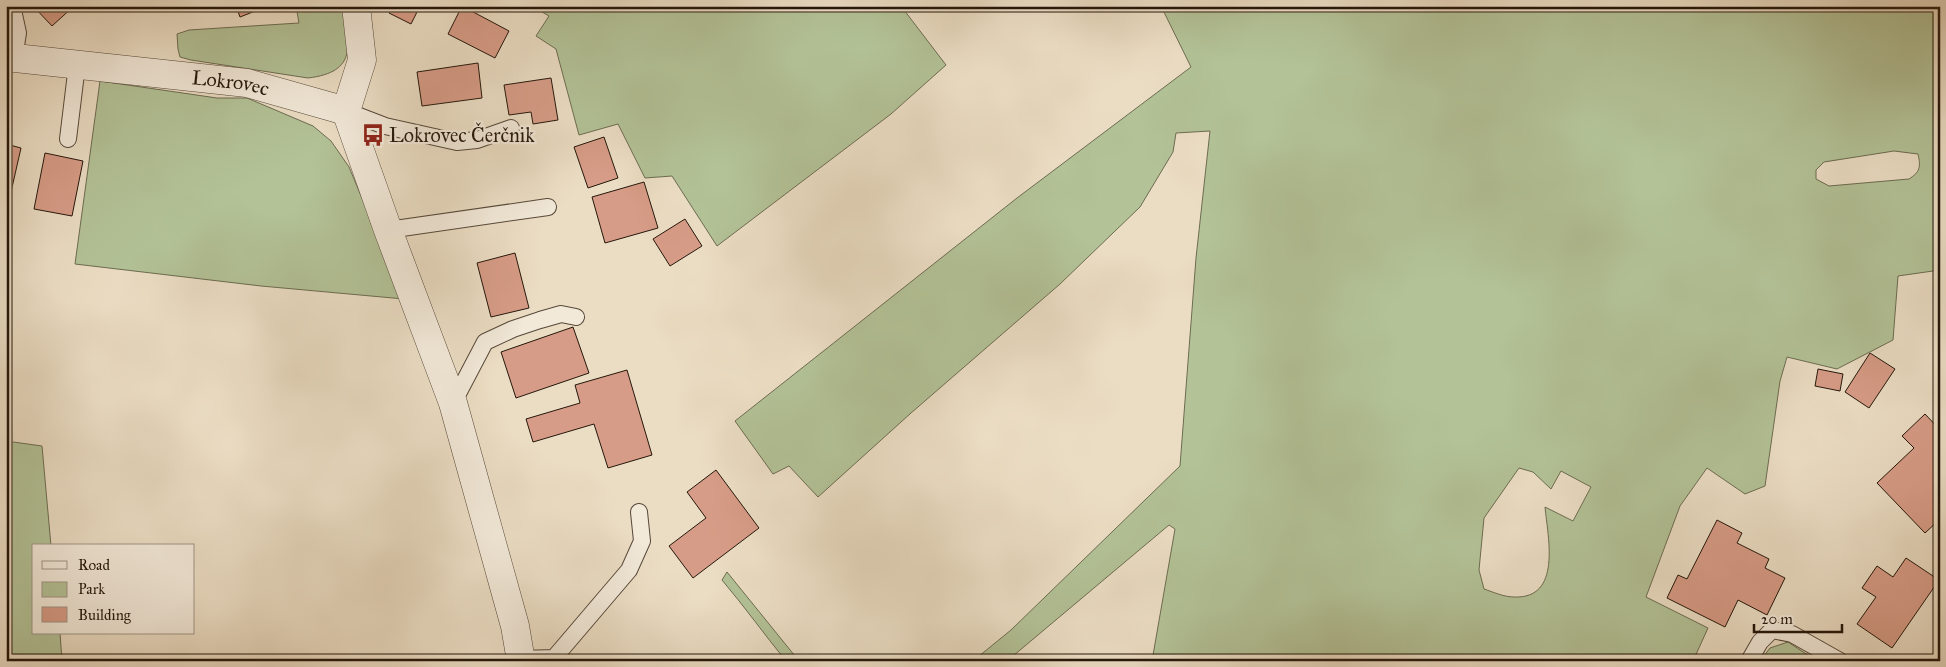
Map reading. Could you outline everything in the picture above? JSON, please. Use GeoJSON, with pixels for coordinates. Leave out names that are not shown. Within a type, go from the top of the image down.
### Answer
{"type":"FeatureCollection","features":[{"type":"Feature","properties":{"kind":"street"},"geometry":{"type":"LineString","coordinates":[[356,6],[362,60],[346,111],[388,230],[453,403],[515,626],[521,660]]}},
{"type":"Feature","properties":{"kind":"street","name":"Lokrovec"},"geometry":{"type":"LineString","coordinates":[[10,57],[247,83],[346,111]]}},
{"type":"Feature","properties":{"kind":"lane"},"geometry":{"type":"LineString","coordinates":[[7,6],[13,10],[18,33],[10,57]]}},
{"type":"Feature","properties":{"kind":"lane"},"geometry":{"type":"LineString","coordinates":[[68,139],[77,65]]}},
{"type":"Feature","properties":{"kind":"lane"},"geometry":{"type":"LineString","coordinates":[[346,111],[385,126],[457,142],[477,140],[511,128]]}},
{"type":"Feature","properties":{"kind":"lane"},"geometry":{"type":"LineString","coordinates":[[388,230],[548,207]]}},
{"type":"Feature","properties":{"kind":"lane"},"geometry":{"type":"LineString","coordinates":[[453,403],[485,342],[512,328],[561,314],[576,317]]}},
{"type":"Feature","properties":{"kind":"lane"},"geometry":{"type":"LineString","coordinates":[[521,660],[557,659],[629,570],[642,541],[639,512]]}},
{"type":"Feature","properties":{"kind":"lane"},"geometry":{"type":"LineString","coordinates":[[1749,661],[1760,642],[1772,630],[1792,634],[1840,661]]}},
{"type":"Feature","properties":{"kind":"green space"},"geometry":{"type":"Polygon","coordinates":[[[296,6],[345,6],[348,33],[347,54],[343,63],[335,70],[324,75],[308,78],[180,57],[177,34],[189,30],[299,23],[296,6]]]}},
{"type":"Feature","properties":{"kind":"green space"},"geometry":{"type":"Polygon","coordinates":[[[532,6],[901,6],[946,65],[891,114],[717,246],[672,176],[645,178],[618,124],[579,135],[556,49],[536,36],[549,16],[532,6]]]}},
{"type":"Feature","properties":{"kind":"green space"},"geometry":{"type":"Polygon","coordinates":[[[1161,6],[1940,6],[1940,270],[1898,276],[1893,340],[1837,369],[1787,357],[1780,381],[1765,486],[1745,494],[1707,468],[1680,506],[1646,597],[1708,628],[1693,661],[1152,661],[1175,529],[1169,525],[1007,661],[973,661],[1011,630],[1180,466],[1196,258],[1210,131],[1176,133],[1173,152],[1140,207],[1060,284],[911,413],[818,497],[789,466],[773,474],[735,421],[1017,198],[1191,67],[1161,6]],[[1894,151],[1824,162],[1816,170],[1816,179],[1829,186],[1909,179],[1919,169],[1918,154],[1894,151]],[[1519,468],[1484,518],[1479,570],[1484,589],[1514,597],[1529,595],[1540,588],[1546,578],[1549,550],[1545,507],[1573,521],[1591,487],[1561,471],[1551,489],[1533,472],[1519,468]]]}},
{"type":"Feature","properties":{"kind":"green space"},"geometry":{"type":"Polygon","coordinates":[[[100,81],[217,98],[247,98],[313,126],[331,141],[349,167],[404,299],[261,286],[75,264],[100,81]]]}},
{"type":"Feature","properties":{"kind":"green space"},"geometry":{"type":"Polygon","coordinates":[[[6,441],[42,446],[51,544],[32,544],[32,634],[60,634],[62,661],[6,661],[6,441]]]}},
{"type":"Feature","properties":{"kind":"green space"},"geometry":{"type":"Polygon","coordinates":[[[727,572],[799,661],[786,661],[722,580],[727,572]]]}},
{"type":"Feature","properties":{"kind":"green space"},"geometry":{"type":"Polygon","coordinates":[[[1788,642],[1817,661],[1760,661],[1770,648],[1788,642]]]}},
{"type":"Feature","properties":{"kind":"building"},"geometry":{"type":"Polygon","coordinates":[[[33,6],[74,6],[52,26],[33,6]]]}},
{"type":"Feature","properties":{"kind":"building"},"geometry":{"type":"Polygon","coordinates":[[[236,6],[268,6],[240,17],[236,6]]]}},
{"type":"Feature","properties":{"kind":"building"},"geometry":{"type":"Polygon","coordinates":[[[393,6],[420,6],[411,24],[389,13],[393,6]]]}},
{"type":"Feature","properties":{"kind":"building"},"geometry":{"type":"Polygon","coordinates":[[[462,6],[509,31],[495,58],[448,34],[462,6]]]}},
{"type":"Feature","properties":{"kind":"building"},"geometry":{"type":"Polygon","coordinates":[[[478,63],[482,98],[422,106],[417,72],[478,63]]]}},
{"type":"Feature","properties":{"kind":"building"},"geometry":{"type":"Polygon","coordinates":[[[551,78],[558,120],[533,124],[531,112],[509,115],[504,85],[551,78]]]}},
{"type":"Feature","properties":{"kind":"building"},"geometry":{"type":"Polygon","coordinates":[[[604,137],[618,178],[588,188],[574,147],[604,137]]]}},
{"type":"Feature","properties":{"kind":"building"},"geometry":{"type":"Polygon","coordinates":[[[6,144],[21,148],[11,192],[6,191],[6,144]]]}},
{"type":"Feature","properties":{"kind":"building"},"geometry":{"type":"Polygon","coordinates":[[[45,153],[83,161],[72,216],[34,209],[45,153]]]}},
{"type":"Feature","properties":{"kind":"building"},"geometry":{"type":"Polygon","coordinates":[[[644,182],[658,228],[605,243],[592,197],[644,182]]]}},
{"type":"Feature","properties":{"kind":"building"},"geometry":{"type":"Polygon","coordinates":[[[685,219],[702,246],[670,266],[653,239],[685,219]]]}},
{"type":"Feature","properties":{"kind":"building"},"geometry":{"type":"Polygon","coordinates":[[[515,253],[529,308],[491,317],[477,263],[515,253]]]}},
{"type":"Feature","properties":{"kind":"building"},"geometry":{"type":"Polygon","coordinates":[[[573,327],[589,373],[516,398],[501,352],[573,327]]]}},
{"type":"Feature","properties":{"kind":"building"},"geometry":{"type":"Polygon","coordinates":[[[1870,353],[1895,369],[1869,408],[1845,392],[1870,353]]]}},
{"type":"Feature","properties":{"kind":"building"},"geometry":{"type":"Polygon","coordinates":[[[1818,369],[1843,374],[1840,391],[1815,386],[1818,369]]]}},
{"type":"Feature","properties":{"kind":"building"},"geometry":{"type":"Polygon","coordinates":[[[627,370],[652,455],[608,468],[594,424],[533,442],[526,419],[580,403],[575,385],[627,370]]]}},
{"type":"Feature","properties":{"kind":"building"},"geometry":{"type":"Polygon","coordinates":[[[1925,414],[1940,430],[1940,519],[1925,533],[1877,483],[1914,448],[1902,436],[1925,414]]]}},
{"type":"Feature","properties":{"kind":"building"},"geometry":{"type":"Polygon","coordinates":[[[716,470],[759,528],[693,578],[669,546],[706,518],[687,492],[716,470]]]}},
{"type":"Feature","properties":{"kind":"building"},"geometry":{"type":"Polygon","coordinates":[[[1717,520],[1742,533],[1737,543],[1769,559],[1765,568],[1785,578],[1767,615],[1738,600],[1725,627],[1667,598],[1678,575],[1687,579],[1717,520]]]}},
{"type":"Feature","properties":{"kind":"building"},"geometry":{"type":"Polygon","coordinates":[[[1906,558],[1939,580],[1892,648],[1857,624],[1876,597],[1862,588],[1877,566],[1893,577],[1906,558]]]}},
{"type":"Feature","properties":{"kind":"place","name":"Lokrovec Čerčnik"},"geometry":{"type":"Point","coordinates":[373,135]}}]}
